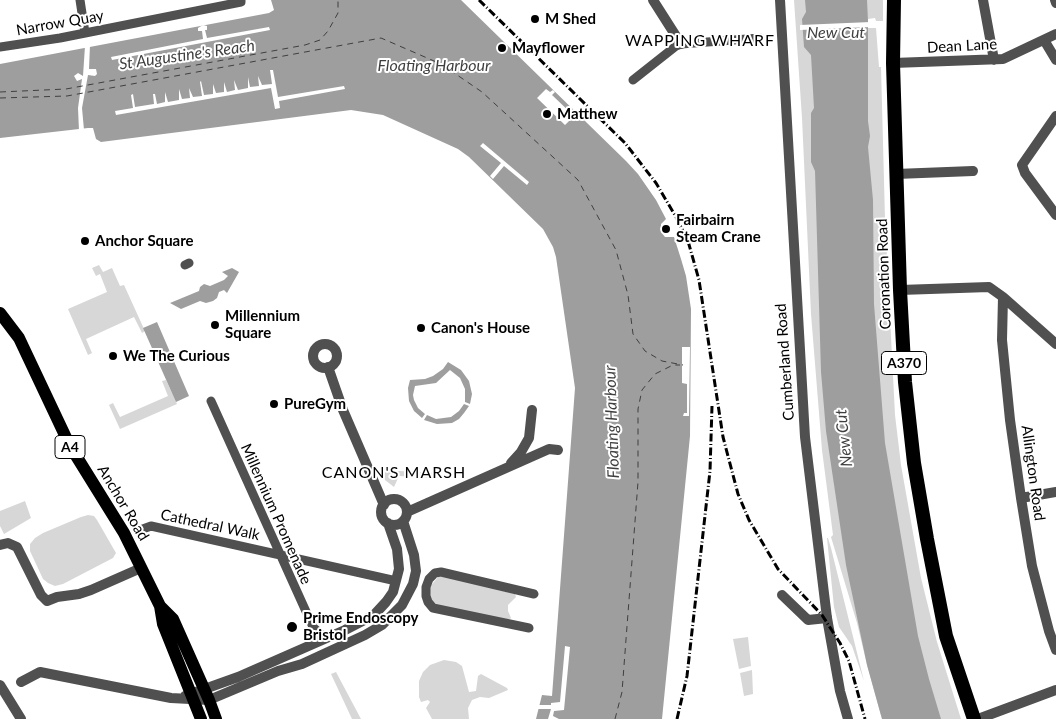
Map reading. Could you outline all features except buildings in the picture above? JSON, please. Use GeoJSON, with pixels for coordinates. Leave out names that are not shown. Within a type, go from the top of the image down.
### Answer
{"type":"FeatureCollection","features":[{"type":"Feature","properties":{"kind":"highway","name":"Coronation Road"},"geometry":{"type":"LineString","coordinates":[[894,0],[893,63],[900,290],[905,382],[914,463],[946,636],[974,719]]}},
{"type":"Feature","properties":{"kind":"main road","name":"Anchor Road"},"geometry":{"type":"LineString","coordinates":[[0,313],[19,338],[70,446],[124,533],[160,606],[163,624],[189,697],[202,719]]}},
{"type":"Feature","properties":{"kind":"main road","name":"Anchor Road"},"geometry":{"type":"LineString","coordinates":[[160,606],[173,619],[207,694],[216,719]]}},
{"type":"Feature","properties":{"kind":"street"},"geometry":{"type":"LineString","coordinates":[[80,0],[85,33]]}},
{"type":"Feature","properties":{"kind":"street","name":"Narrow Quay"},"geometry":{"type":"LineString","coordinates":[[0,47],[85,33],[241,2],[241,0]]}},
{"type":"Feature","properties":{"kind":"street"},"geometry":{"type":"LineString","coordinates":[[652,0],[681,44]]}},
{"type":"Feature","properties":{"kind":"street","name":"Cumberland Road"},"geometry":{"type":"LineString","coordinates":[[780,0],[803,412],[830,642],[848,719]]}},
{"type":"Feature","properties":{"kind":"street"},"geometry":{"type":"LineString","coordinates":[[983,0],[994,60]]}},
{"type":"Feature","properties":{"kind":"street","name":"Dean Lane"},"geometry":{"type":"LineString","coordinates":[[893,63],[994,60],[1009,57],[1056,34]]}},
{"type":"Feature","properties":{"kind":"street"},"geometry":{"type":"LineString","coordinates":[[633,80],[681,44],[760,38]]}},
{"type":"Feature","properties":{"kind":"street"},"geometry":{"type":"LineString","coordinates":[[1044,40],[1056,60]]}},
{"type":"Feature","properties":{"kind":"street"},"geometry":{"type":"LineString","coordinates":[[1056,116],[1022,165],[1025,173],[1056,214]]}},
{"type":"Feature","properties":{"kind":"street"},"geometry":{"type":"LineString","coordinates":[[896,174],[973,170]]}},
{"type":"Feature","properties":{"kind":"street"},"geometry":{"type":"LineString","coordinates":[[900,290],[989,286],[1056,344]]}},
{"type":"Feature","properties":{"kind":"street","name":"Allington Road"},"geometry":{"type":"LineString","coordinates":[[1003,297],[1003,349],[1010,420],[1021,498],[1032,566],[1049,631],[1056,650]]}},
{"type":"Feature","properties":{"kind":"street"},"geometry":{"type":"LineString","coordinates":[[328,367],[342,410],[376,484],[387,502]]}},
{"type":"Feature","properties":{"kind":"street","name":"Millennium Promenade"},"geometry":{"type":"LineString","coordinates":[[210,401],[313,627],[322,635]]}},
{"type":"Feature","properties":{"kind":"street"},"geometry":{"type":"LineString","coordinates":[[507,467],[526,445],[531,430],[532,410]]}},
{"type":"Feature","properties":{"kind":"street"},"geometry":{"type":"LineString","coordinates":[[388,523],[396,525],[404,512],[549,449],[558,450]]}},
{"type":"Feature","properties":{"kind":"street"},"geometry":{"type":"LineString","coordinates":[[1021,498],[1056,492]]}},
{"type":"Feature","properties":{"kind":"street"},"geometry":{"type":"LineString","coordinates":[[21,682],[40,672],[171,698],[189,697],[207,694],[278,671],[309,660],[365,635],[388,621],[402,605],[413,584],[416,571],[404,512],[399,501],[387,502]]}},
{"type":"Feature","properties":{"kind":"street"},"geometry":{"type":"LineString","coordinates":[[207,694],[238,677],[345,630],[374,615],[392,592],[399,569],[397,549],[388,523],[381,513],[387,502]]}},
{"type":"Feature","properties":{"kind":"street","name":"Cathedral Walk"},"geometry":{"type":"LineString","coordinates":[[140,530],[151,526],[392,580]]}},
{"type":"Feature","properties":{"kind":"street"},"geometry":{"type":"LineString","coordinates":[[0,545],[8,542],[17,547],[41,595],[48,601],[57,597],[91,590],[141,568]]}},
{"type":"Feature","properties":{"kind":"street"},"geometry":{"type":"LineString","coordinates":[[529,628],[433,608],[428,602],[422,586],[435,574],[441,572],[534,594]]}},
{"type":"Feature","properties":{"kind":"street"},"geometry":{"type":"LineString","coordinates":[[782,595],[808,620],[827,618]]}},
{"type":"Feature","properties":{"kind":"street"},"geometry":{"type":"LineString","coordinates":[[0,685],[21,719]]}},
{"type":"Feature","properties":{"kind":"street"},"geometry":{"type":"LineString","coordinates":[[978,719],[1056,690]]}},
{"type":"Feature","properties":{"kind":"shaded area"},"geometry":{"type":"Polygon","coordinates":[[[794,0],[809,0],[882,719],[857,623],[831,537],[833,535],[822,450],[811,314],[802,118],[794,0]]]}},
{"type":"Feature","properties":{"kind":"shaded area"},"geometry":{"type":"Polygon","coordinates":[[[857,0],[883,0],[883,21],[876,21],[875,18],[868,19],[868,28],[876,28],[879,67],[881,67],[885,219],[895,415],[901,465],[921,578],[937,642],[961,719],[935,719],[885,513],[857,0]]]}},
{"type":"Feature","properties":{"kind":"shaded area"},"geometry":{"type":"Polygon","coordinates":[[[99,265],[103,272],[112,268],[120,286],[124,285],[145,331],[142,333],[134,317],[86,339],[92,353],[88,355],[68,309],[107,292],[100,274],[96,276],[92,268],[99,265]]]}},
{"type":"Feature","properties":{"kind":"shaded area"},"geometry":{"type":"Polygon","coordinates":[[[166,380],[177,404],[120,429],[109,405],[113,403],[120,417],[168,396],[162,381],[166,380]]]}},
{"type":"Feature","properties":{"kind":"shaded area"},"geometry":{"type":"Polygon","coordinates":[[[379,470],[438,473],[438,478],[399,476],[394,487],[385,480],[379,470]]]}},
{"type":"Feature","properties":{"kind":"shaded area"},"geometry":{"type":"Polygon","coordinates":[[[25,501],[31,518],[4,534],[0,526],[0,511],[25,501]]]}},
{"type":"Feature","properties":{"kind":"shaded area"},"geometry":{"type":"Polygon","coordinates":[[[88,515],[94,516],[97,520],[116,553],[113,558],[63,584],[55,586],[48,583],[43,579],[30,551],[30,544],[43,533],[88,515]]]}},
{"type":"Feature","properties":{"kind":"shaded area"},"geometry":{"type":"Polygon","coordinates":[[[827,538],[864,681],[852,646],[839,627],[834,607],[827,538]]]}},
{"type":"Feature","properties":{"kind":"shaded area"},"geometry":{"type":"Polygon","coordinates":[[[443,576],[515,594],[516,597],[508,605],[511,618],[507,621],[435,605],[431,600],[429,588],[438,577],[443,576]]]}},
{"type":"Feature","properties":{"kind":"shaded area"},"geometry":{"type":"Polygon","coordinates":[[[748,637],[751,666],[739,669],[733,639],[748,637]]]}},
{"type":"Feature","properties":{"kind":"shaded area"},"geometry":{"type":"Polygon","coordinates":[[[444,660],[456,662],[462,666],[469,692],[476,691],[478,676],[481,674],[508,690],[489,698],[480,697],[472,700],[468,708],[469,719],[432,719],[426,708],[430,702],[428,700],[421,702],[419,697],[419,681],[423,672],[430,665],[444,660]]]}},
{"type":"Feature","properties":{"kind":"shaded area"},"geometry":{"type":"Polygon","coordinates":[[[752,670],[753,694],[744,696],[740,673],[752,670]]]}},
{"type":"Feature","properties":{"kind":"shaded area"},"geometry":{"type":"Polygon","coordinates":[[[336,672],[361,719],[352,719],[331,674],[336,672]]]}},
{"type":"Feature","properties":{"kind":"water","name":"Floating Harbour"},"geometry":{"type":"Polygon","coordinates":[[[271,0],[461,0],[626,161],[638,174],[656,200],[666,219],[661,224],[661,232],[665,237],[674,237],[686,276],[691,309],[690,436],[662,719],[536,719],[542,695],[552,696],[575,388],[553,247],[543,229],[469,157],[458,149],[383,115],[351,110],[101,142],[96,139],[93,128],[0,138],[0,64],[269,13],[274,10],[271,0]]]}},
{"type":"Feature","properties":{"kind":"water","name":"New Cut"},"geometry":{"type":"Polygon","coordinates":[[[805,0],[867,0],[868,121],[870,136],[868,147],[873,200],[874,304],[885,443],[918,636],[941,719],[882,719],[867,665],[846,565],[826,431],[821,372],[815,171],[811,162],[811,113],[814,108],[811,55],[804,47],[802,19],[806,12],[805,0]]]}},
{"type":"Feature","properties":{"kind":"water"},"geometry":{"type":"Polygon","coordinates":[[[232,268],[239,272],[227,293],[224,290],[219,292],[217,298],[213,301],[206,303],[200,301],[181,309],[170,303],[199,291],[200,287],[204,284],[210,286],[224,280],[228,276],[222,272],[232,268]]]}},
{"type":"Feature","properties":{"kind":"water"},"geometry":{"type":"Polygon","coordinates":[[[157,322],[189,396],[176,402],[143,328],[157,322]]]}},
{"type":"Feature","properties":{"kind":"water"},"geometry":{"type":"Polygon","coordinates":[[[448,362],[461,370],[469,381],[472,394],[470,404],[465,402],[465,389],[460,378],[450,370],[436,383],[415,386],[414,400],[418,408],[425,414],[422,418],[414,411],[409,401],[408,388],[410,380],[425,379],[433,376],[443,369],[448,362]]]}},
{"type":"Feature","properties":{"kind":"water"},"geometry":{"type":"Polygon","coordinates":[[[464,404],[469,406],[459,419],[452,423],[437,424],[424,420],[427,415],[436,419],[451,417],[464,404]]]}},
{"type":"Feature","properties":{"kind":"pier"},"geometry":{"type":"Polygon","coordinates":[[[871,22],[871,27],[800,30],[800,25],[871,22]]]}},
{"type":"Feature","properties":{"kind":"pier"},"geometry":{"type":"Polygon","coordinates":[[[203,25],[207,26],[207,30],[205,30],[207,38],[269,27],[270,30],[112,60],[111,57],[203,39],[202,31],[198,31],[198,28],[203,25]]]}},
{"type":"Feature","properties":{"kind":"pier"},"geometry":{"type":"Polygon","coordinates":[[[90,45],[89,69],[96,69],[97,74],[95,76],[88,75],[82,108],[84,130],[79,131],[78,108],[82,79],[77,81],[74,76],[78,73],[83,76],[85,46],[90,45]]]}},
{"type":"Feature","properties":{"kind":"pier"},"geometry":{"type":"Polygon","coordinates":[[[270,70],[273,70],[278,97],[344,86],[345,89],[279,101],[280,108],[275,109],[271,88],[116,115],[115,111],[133,108],[131,95],[133,94],[135,107],[154,104],[153,94],[155,94],[157,104],[165,102],[165,92],[168,102],[179,100],[179,89],[182,99],[190,98],[189,88],[193,97],[202,96],[201,81],[204,95],[213,94],[213,84],[216,93],[224,92],[224,82],[227,92],[235,90],[234,80],[238,90],[248,88],[248,77],[250,87],[259,86],[258,76],[262,85],[272,84],[270,70]]]}},
{"type":"Feature","properties":{"kind":"pier"},"geometry":{"type":"Polygon","coordinates":[[[546,89],[550,92],[553,90],[555,92],[552,95],[574,116],[565,125],[537,98],[546,89]]]}},
{"type":"Feature","properties":{"kind":"pier"},"geometry":{"type":"Polygon","coordinates":[[[483,143],[529,182],[527,185],[504,166],[493,179],[490,176],[501,163],[480,146],[483,143]]]}},
{"type":"Feature","properties":{"kind":"pier"},"geometry":{"type":"Polygon","coordinates":[[[682,347],[690,347],[689,416],[683,416],[684,413],[687,413],[687,384],[682,383],[682,347]]]}},
{"type":"Feature","properties":{"kind":"pier"},"geometry":{"type":"Polygon","coordinates":[[[565,646],[570,647],[564,710],[554,711],[553,716],[559,719],[548,719],[551,709],[536,709],[537,705],[551,705],[551,703],[560,702],[565,646]]]}},
{"type":"Feature","properties":{"kind":"ferry route"},"geometry":{"type":"LineString","coordinates":[[0,92],[66,89],[305,45],[320,40],[328,31],[338,13],[338,0]]}},
{"type":"Feature","properties":{"kind":"ferry route"},"geometry":{"type":"LineString","coordinates":[[0,98],[67,96],[381,38],[441,64],[482,92],[578,180],[616,250],[628,295],[633,334],[645,351],[662,361],[683,365]]}},
{"type":"Feature","properties":{"kind":"ferry route"},"geometry":{"type":"LineString","coordinates":[[615,719],[622,692],[638,482],[638,409],[642,390],[655,374],[673,365],[680,365]]}},
{"type":"Feature","properties":{"kind":"railway"},"geometry":{"type":"LineString","coordinates":[[479,0],[625,143],[656,183],[676,217],[688,241],[699,280],[723,437],[738,494],[749,520],[778,569],[822,615],[840,643],[849,661],[865,719]]}},
{"type":"Feature","properties":{"kind":"railway"},"geometry":{"type":"LineString","coordinates":[[677,719],[687,676],[710,471],[712,406]]}},
{"type":"Feature","properties":{"kind":"place","name":"M Shed"},"geometry":{"type":"Point","coordinates":[535,19]}},
{"type":"Feature","properties":{"kind":"place","name":"Mayflower"},"geometry":{"type":"Point","coordinates":[502,48]}},
{"type":"Feature","properties":{"kind":"place","name":"Matthew"},"geometry":{"type":"Point","coordinates":[547,114]}},
{"type":"Feature","properties":{"kind":"place","name":"Fairbairn Steam Crane"},"geometry":{"type":"Point","coordinates":[666,229]}},
{"type":"Feature","properties":{"kind":"place","name":"Anchor Square"},"geometry":{"type":"Point","coordinates":[85,241]}},
{"type":"Feature","properties":{"kind":"place","name":"Millennium Square"},"geometry":{"type":"Point","coordinates":[215,325]}},
{"type":"Feature","properties":{"kind":"place","name":"Canon's House"},"geometry":{"type":"Point","coordinates":[421,328]}},
{"type":"Feature","properties":{"kind":"place","name":"We The Curious"},"geometry":{"type":"Point","coordinates":[113,356]}},
{"type":"Feature","properties":{"kind":"place","name":"PureGym"},"geometry":{"type":"Point","coordinates":[274,404]}},
{"type":"Feature","properties":{"kind":"place","name":"Prime Endoscopy Bristol"},"geometry":{"type":"Point","coordinates":[292,627]}},
{"type":"Feature","properties":{"kind":"district","name":"WAPPING WHARF"},"geometry":{"type":"Point","coordinates":[700,41]}},
{"type":"Feature","properties":{"kind":"district","name":"CANON'S MARSH"},"geometry":{"type":"Point","coordinates":[394,473]}},
{"type":"Feature","properties":{"kind":"water label","name":"St Augustine's Reach"},"geometry":{"type":"Point","coordinates":[187,55]}}]}
